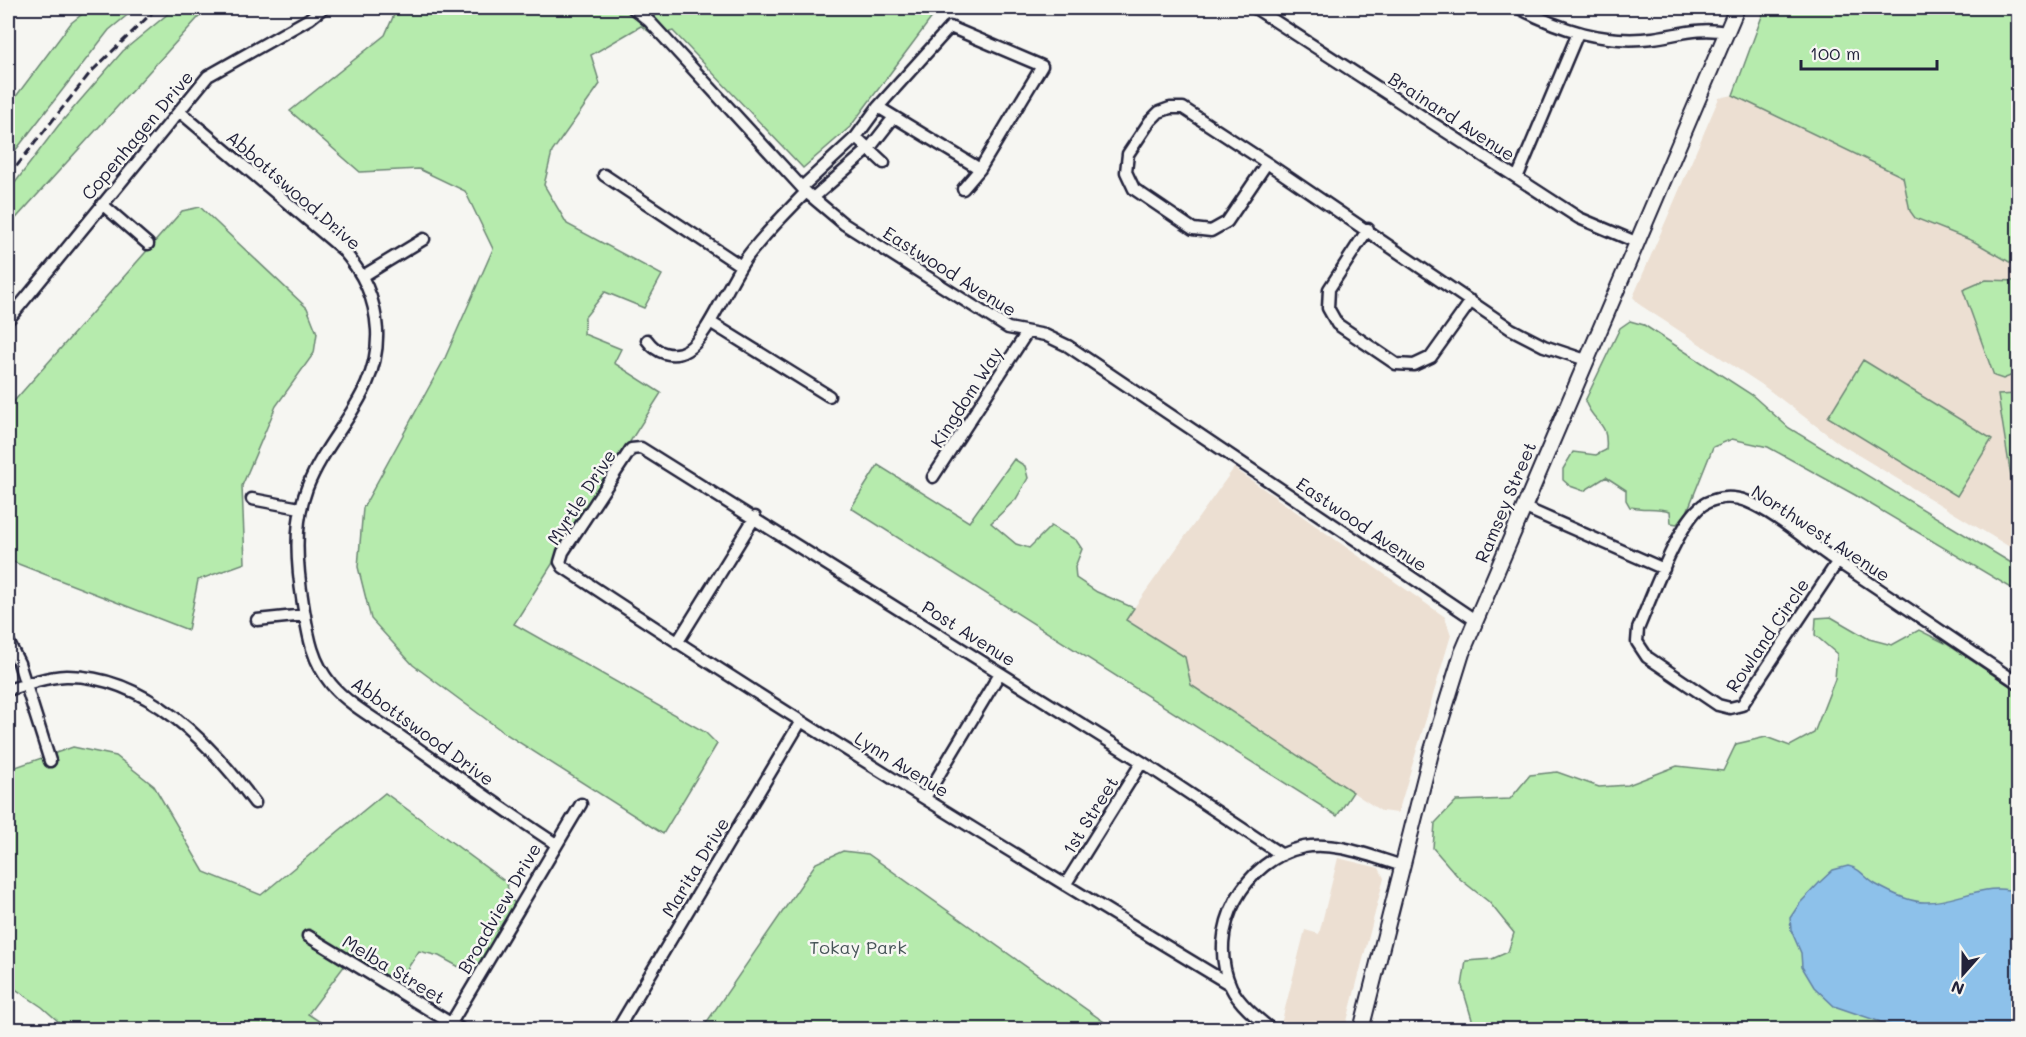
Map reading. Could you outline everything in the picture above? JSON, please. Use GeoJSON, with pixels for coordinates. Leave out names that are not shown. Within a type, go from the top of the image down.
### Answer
{"type":"FeatureCollection","features":[{"type":"Feature","properties":{"kind":"main road","name":"Ramsey Street"},"geometry":{"type":"LineString","coordinates":[[1361,1029],[1437,732],[1475,620],[1737,8]]}},
{"type":"Feature","properties":{"kind":"street","name":"Copenhagen Drive"},"geometry":{"type":"LineString","coordinates":[[8,320],[208,76],[309,20],[323,8]]}},
{"type":"Feature","properties":{"kind":"street","name":"Eastwood Avenue"},"geometry":{"type":"LineString","coordinates":[[633,8],[650,22],[807,192],[844,224],[1014,331],[1045,336],[1068,346],[1475,620]]}},
{"type":"Feature","properties":{"kind":"street","name":"Brainard Avenue"},"geometry":{"type":"LineString","coordinates":[[1255,8],[1579,218],[1636,242]]}},
{"type":"Feature","properties":{"kind":"street"},"geometry":{"type":"LineString","coordinates":[[1519,8],[1578,33],[1634,39],[1696,29],[1727,32]]}},
{"type":"Feature","properties":{"kind":"street"},"geometry":{"type":"LineString","coordinates":[[647,340],[660,352],[678,354],[694,345],[710,322],[741,266],[766,234],[856,137],[878,107],[950,27],[1042,66],[980,169],[963,189]]}},
{"type":"Feature","properties":{"kind":"street"},"geometry":{"type":"LineString","coordinates":[[1517,178],[1578,33]]}},
{"type":"Feature","properties":{"kind":"street"},"geometry":{"type":"LineString","coordinates":[[878,107],[980,169]]}},
{"type":"Feature","properties":{"kind":"street"},"geometry":{"type":"LineString","coordinates":[[1267,163],[1227,222],[1217,229],[1205,232],[1193,229],[1134,189],[1127,178],[1125,166],[1128,154],[1154,116],[1164,110],[1183,108],[1368,229],[1527,338],[1586,360]]}},
{"type":"Feature","properties":{"kind":"street","name":"Abbottswood Drive"},"geometry":{"type":"LineString","coordinates":[[180,112],[342,249],[363,276],[376,318],[377,349],[374,370],[360,400],[313,475],[300,508],[297,538],[305,615],[314,658],[332,685],[372,716],[556,844]]}},
{"type":"Feature","properties":{"kind":"street"},"geometry":{"type":"LineString","coordinates":[[807,192],[868,149],[894,117]]}},
{"type":"Feature","properties":{"kind":"street"},"geometry":{"type":"LineString","coordinates":[[856,137],[884,163]]}},
{"type":"Feature","properties":{"kind":"street"},"geometry":{"type":"LineString","coordinates":[[604,176],[741,266]]}},
{"type":"Feature","properties":{"kind":"street"},"geometry":{"type":"LineString","coordinates":[[102,204],[148,244]]}},
{"type":"Feature","properties":{"kind":"street"},"geometry":{"type":"LineString","coordinates":[[1368,229],[1327,295],[1328,308],[1337,324],[1396,364],[1414,365],[1431,357],[1471,301]]}},
{"type":"Feature","properties":{"kind":"street"},"geometry":{"type":"LineString","coordinates":[[363,276],[424,239]]}},
{"type":"Feature","properties":{"kind":"street"},"geometry":{"type":"LineString","coordinates":[[710,322],[829,396]]}},
{"type":"Feature","properties":{"kind":"street","name":"Kingdom Way"},"geometry":{"type":"LineString","coordinates":[[933,477],[1026,334]]}},
{"type":"Feature","properties":{"kind":"street","name":"Post Avenue"},"geometry":{"type":"LineString","coordinates":[[633,448],[645,450],[754,518],[1142,762],[1282,855]]}},
{"type":"Feature","properties":{"kind":"street","name":"Myrtle Drive"},"geometry":{"type":"LineString","coordinates":[[561,565],[563,552],[633,448]]}},
{"type":"Feature","properties":{"kind":"street","name":"Northwest Avenue"},"geometry":{"type":"LineString","coordinates":[[1664,569],[1691,514],[1706,503],[1724,498],[1736,498],[1753,505],[2019,683]]}},
{"type":"Feature","properties":{"kind":"street"},"geometry":{"type":"LineString","coordinates":[[252,500],[300,508]]}},
{"type":"Feature","properties":{"kind":"street"},"geometry":{"type":"LineString","coordinates":[[1523,507],[1664,569]]}},
{"type":"Feature","properties":{"kind":"street"},"geometry":{"type":"LineString","coordinates":[[677,643],[754,518]]}},
{"type":"Feature","properties":{"kind":"street","name":"Rowland Circle"},"geometry":{"type":"LineString","coordinates":[[1664,569],[1638,629],[1639,648],[1651,661],[1718,705],[1730,708],[1742,705],[1747,699],[1838,561]]}},
{"type":"Feature","properties":{"kind":"street","name":"Lynn Avenue"},"geometry":{"type":"LineString","coordinates":[[561,565],[677,643],[801,721],[1065,885],[1230,984]]}},
{"type":"Feature","properties":{"kind":"street"},"geometry":{"type":"LineString","coordinates":[[257,620],[305,615]]}},
{"type":"Feature","properties":{"kind":"street"},"geometry":{"type":"LineString","coordinates":[[8,641],[13,649],[50,761]]}},
{"type":"Feature","properties":{"kind":"street"},"geometry":{"type":"LineString","coordinates":[[925,798],[1000,673]]}},
{"type":"Feature","properties":{"kind":"street"},"geometry":{"type":"LineString","coordinates":[[8,690],[48,678],[80,677],[120,686],[149,701],[197,735],[221,759],[255,803]]}},
{"type":"Feature","properties":{"kind":"street","name":"Marita Drive"},"geometry":{"type":"LineString","coordinates":[[617,1029],[801,721]]}},
{"type":"Feature","properties":{"kind":"street","name":"1st Street"},"geometry":{"type":"LineString","coordinates":[[1065,885],[1142,762]]}},
{"type":"Feature","properties":{"kind":"street","name":"Broadview Drive"},"geometry":{"type":"LineString","coordinates":[[449,1026],[581,804]]}},
{"type":"Feature","properties":{"kind":"street"},"geometry":{"type":"LineString","coordinates":[[1272,1029],[1253,1015],[1230,984],[1225,962],[1224,937],[1232,907],[1248,880],[1282,855],[1302,848],[1326,846],[1403,866]]}},
{"type":"Feature","properties":{"kind":"street","name":"Melba Street"},"geometry":{"type":"LineString","coordinates":[[308,936],[449,1026],[462,1029]]}},
{"type":"Feature","properties":{"kind":"shaded area"},"geometry":{"type":"Polygon","coordinates":[[[1733,95],[1903,177],[1910,211],[1973,241],[2018,267],[2018,552],[1840,444],[1761,384],[1640,305],[1633,297],[1719,98],[1733,95]]]}},
{"type":"Feature","properties":{"kind":"shaded area"},"geometry":{"type":"Polygon","coordinates":[[[1234,468],[1445,617],[1451,635],[1398,813],[1381,811],[1191,685],[1185,657],[1126,619],[1234,468]]]}},
{"type":"Feature","properties":{"kind":"shaded area"},"geometry":{"type":"Polygon","coordinates":[[[1338,858],[1379,868],[1384,878],[1345,1029],[1283,1029],[1280,1028],[1305,930],[1319,934],[1338,858]]]}},
{"type":"Feature","properties":{"kind":"green space"},"geometry":{"type":"Polygon","coordinates":[[[90,8],[136,8],[109,30],[8,160],[8,107],[71,23],[90,8]]]}},
{"type":"Feature","properties":{"kind":"green space"},"geometry":{"type":"Polygon","coordinates":[[[175,8],[207,8],[8,227],[8,192],[58,126],[123,51],[175,8]]]}},
{"type":"Feature","properties":{"kind":"green space"},"geometry":{"type":"Polygon","coordinates":[[[397,8],[939,8],[850,127],[803,168],[673,31],[655,36],[641,26],[591,55],[600,84],[552,152],[544,185],[567,224],[662,275],[644,308],[605,292],[585,317],[584,334],[621,349],[614,363],[661,393],[514,624],[705,732],[717,744],[663,834],[506,734],[413,665],[371,619],[358,567],[363,508],[445,358],[493,249],[465,191],[419,169],[360,172],[290,111],[385,35],[397,8]]]}},
{"type":"Feature","properties":{"kind":"green space"},"geometry":{"type":"Polygon","coordinates":[[[1765,8],[2018,8],[2018,267],[1973,241],[1915,218],[1910,211],[1903,177],[1733,95],[1765,8]]]}},
{"type":"Feature","properties":{"kind":"green space"},"geometry":{"type":"Polygon","coordinates":[[[200,207],[307,308],[317,333],[314,353],[276,406],[242,486],[245,563],[198,580],[188,630],[8,560],[8,408],[182,211],[200,207]]]}},
{"type":"Feature","properties":{"kind":"green space"},"geometry":{"type":"Polygon","coordinates":[[[1986,280],[2018,281],[2018,373],[2003,379],[1994,376],[1963,290],[1986,280]]]}},
{"type":"Feature","properties":{"kind":"green space"},"geometry":{"type":"Polygon","coordinates":[[[1630,321],[1644,325],[1752,395],[1789,428],[2018,567],[2018,592],[1855,495],[1768,447],[1732,439],[1713,447],[1687,512],[1677,524],[1671,523],[1670,511],[1630,507],[1626,500],[1626,490],[1606,477],[1584,491],[1570,486],[1563,480],[1563,469],[1573,452],[1596,455],[1606,450],[1603,428],[1592,415],[1585,401],[1620,328],[1630,321]]]}},
{"type":"Feature","properties":{"kind":"green space"},"geometry":{"type":"Polygon","coordinates":[[[1863,360],[1992,439],[1957,496],[1828,417],[1863,360]]]}},
{"type":"Feature","properties":{"kind":"green space"},"geometry":{"type":"Polygon","coordinates":[[[2018,394],[2018,521],[1998,395],[2018,394]]]}},
{"type":"Feature","properties":{"kind":"green space"},"geometry":{"type":"Polygon","coordinates":[[[1014,459],[1025,466],[1028,478],[1016,499],[991,523],[1016,544],[1029,548],[1051,526],[1076,540],[1082,549],[1075,567],[1076,578],[1097,592],[1134,608],[1126,620],[1185,657],[1191,685],[1353,792],[1337,816],[851,508],[878,465],[969,522],[1014,459]]]}},
{"type":"Feature","properties":{"kind":"green space"},"geometry":{"type":"Polygon","coordinates":[[[1831,617],[1869,639],[1892,645],[1919,630],[1947,644],[2018,691],[2018,1029],[1463,1029],[1473,1023],[1462,986],[1466,961],[1492,959],[1508,952],[1514,933],[1489,902],[1460,879],[1433,848],[1435,823],[1456,801],[1510,799],[1530,775],[1557,772],[1599,787],[1628,785],[1677,766],[1723,771],[1736,744],[1766,737],[1790,746],[1814,733],[1835,679],[1837,654],[1815,635],[1816,618],[1831,617]]]}},
{"type":"Feature","properties":{"kind":"green space"},"geometry":{"type":"Polygon","coordinates":[[[73,747],[116,756],[154,786],[204,872],[261,895],[385,793],[507,883],[509,897],[524,913],[483,980],[439,956],[419,951],[390,995],[345,965],[308,1014],[331,1029],[67,1029],[42,1007],[8,984],[8,774],[10,769],[73,747]]]}},
{"type":"Feature","properties":{"kind":"green space","name":"Tokay Park"},"geometry":{"type":"Polygon","coordinates":[[[843,851],[868,854],[1114,1029],[702,1029],[816,863],[843,851]]]}},
{"type":"Feature","properties":{"kind":"water"},"geometry":{"type":"Polygon","coordinates":[[[1848,866],[1887,890],[1907,899],[1921,902],[1939,901],[1985,890],[2007,890],[2018,893],[2017,1029],[1901,1029],[1834,1006],[1814,987],[1802,967],[1801,953],[1791,930],[1790,918],[1800,903],[1833,870],[1848,866]]]}},
{"type":"Feature","properties":{"kind":"railway"},"geometry":{"type":"LineString","coordinates":[[8,177],[90,73],[157,8]]}}]}
